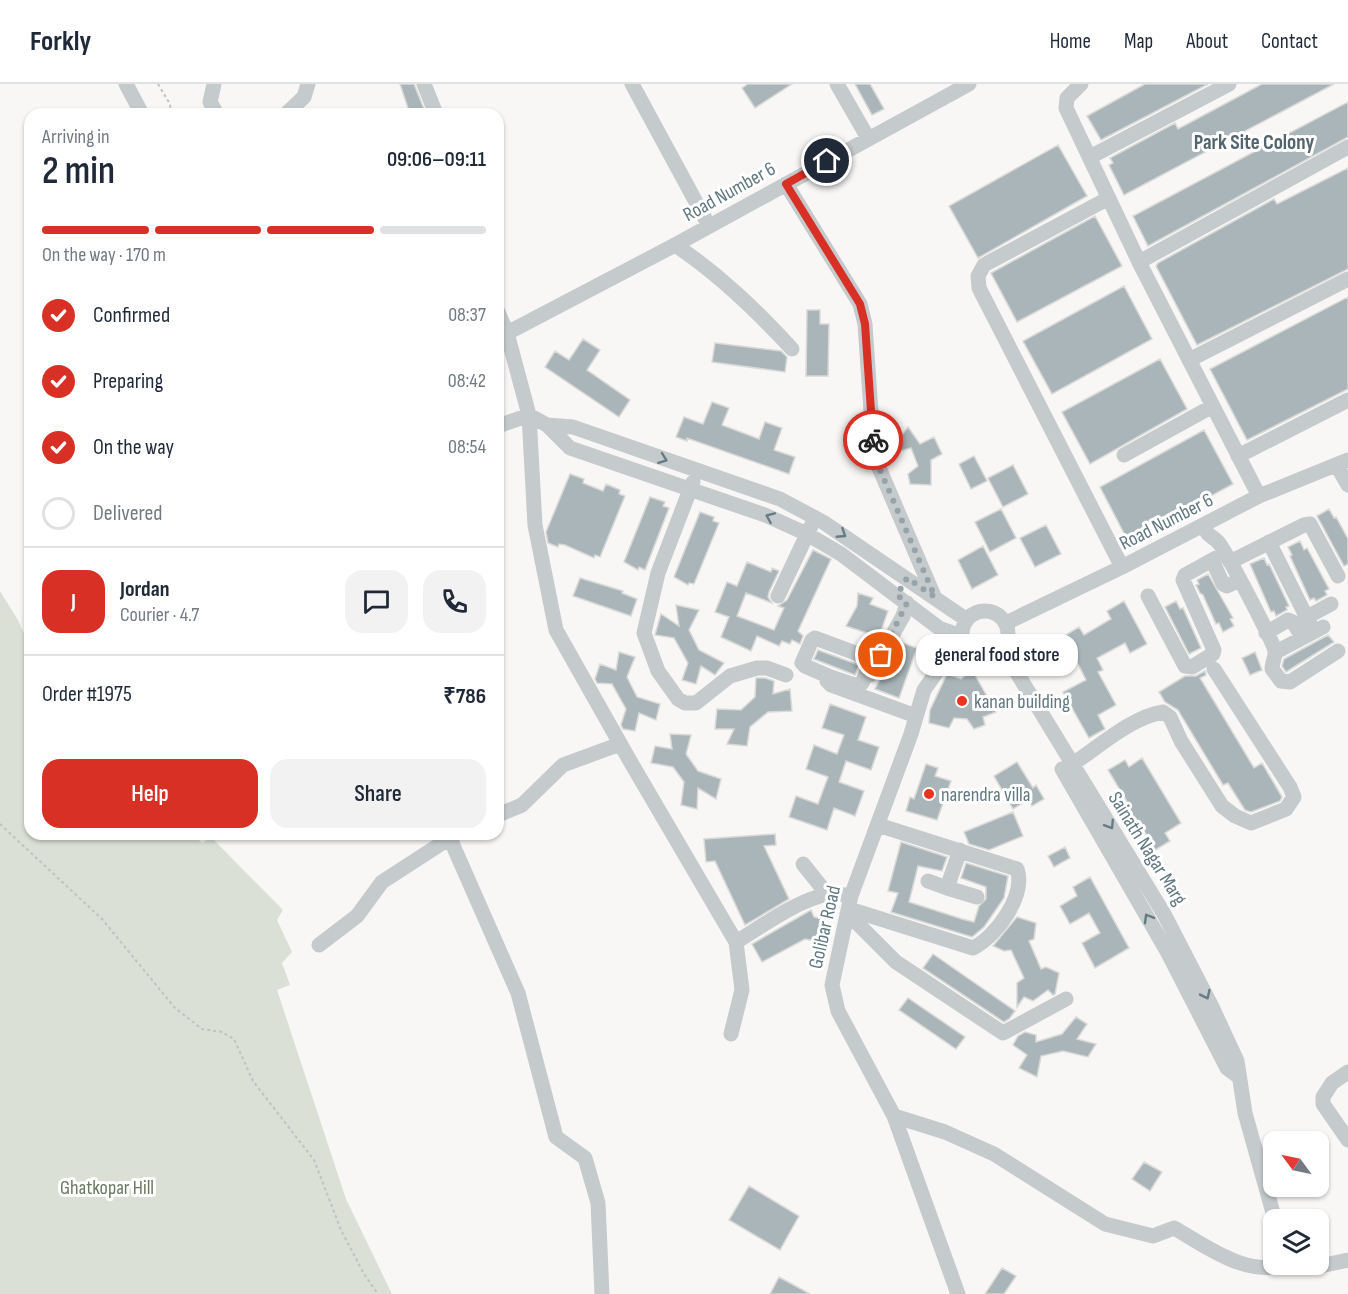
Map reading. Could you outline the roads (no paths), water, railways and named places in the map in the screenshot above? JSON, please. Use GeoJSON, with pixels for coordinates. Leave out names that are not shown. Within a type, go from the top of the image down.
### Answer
{"type":"FeatureCollection","features":[{"type":"Feature","properties":{"kind":"street"},"geometry":{"type":"LineString","coordinates":[[126,84],[139,108]]}},
{"type":"Feature","properties":{"kind":"street"},"geometry":{"type":"LineString","coordinates":[[214,84],[210,102],[214,108]]}},
{"type":"Feature","properties":{"kind":"street"},"geometry":{"type":"LineString","coordinates":[[292,108],[304,97],[308,84]]}},
{"type":"Feature","properties":{"kind":"street"},"geometry":{"type":"LineString","coordinates":[[424,84],[434,108]]}},
{"type":"Feature","properties":{"kind":"street"},"geometry":{"type":"LineString","coordinates":[[632,84],[709,226]]}},
{"type":"Feature","properties":{"kind":"street"},"geometry":{"type":"LineString","coordinates":[[837,84],[868,138]]}},
{"type":"Feature","properties":{"kind":"street","name":"Road Number 6"},"geometry":{"type":"LineString","coordinates":[[507,333],[675,245],[969,84]]}},
{"type":"Feature","properties":{"kind":"street"},"geometry":{"type":"LineString","coordinates":[[1081,84],[1067,98],[1066,108],[1139,262],[1258,496]]}},
{"type":"Feature","properties":{"kind":"street"},"geometry":{"type":"LineString","coordinates":[[1090,157],[1229,84]]}},
{"type":"Feature","properties":{"kind":"street"},"geometry":{"type":"LineString","coordinates":[[1139,262],[1348,147]]}},
{"type":"Feature","properties":{"kind":"street"},"geometry":{"type":"LineString","coordinates":[[786,184],[860,304],[865,324],[874,456],[935,597]]}},
{"type":"Feature","properties":{"kind":"street"},"geometry":{"type":"LineString","coordinates":[[1109,198],[984,265],[978,276],[979,288],[1122,567]]}},
{"type":"Feature","properties":{"kind":"street"},"geometry":{"type":"LineString","coordinates":[[675,245],[703,264],[761,315],[792,349]]}},
{"type":"Feature","properties":{"kind":"street"},"geometry":{"type":"LineString","coordinates":[[1189,360],[1348,279]]}},
{"type":"Feature","properties":{"kind":"street"},"geometry":{"type":"LineString","coordinates":[[504,326],[529,415],[536,525],[556,630],[736,942],[742,990],[731,1034]]}},
{"type":"Feature","properties":{"kind":"street"},"geometry":{"type":"LineString","coordinates":[[1238,456],[1348,400]]}},
{"type":"Feature","properties":{"kind":"street"},"geometry":{"type":"LineString","coordinates":[[1124,455],[1213,406]]}},
{"type":"Feature","properties":{"kind":"street"},"geometry":{"type":"LineString","coordinates":[[504,424],[529,415],[547,425],[570,448],[765,515],[807,534],[841,554],[939,628],[962,639],[967,649],[980,657],[999,652],[1008,637],[1006,623],[1001,617],[987,611],[979,612],[967,620],[816,518],[780,499],[573,427],[547,425]]}},
{"type":"Feature","properties":{"kind":"street"},"geometry":{"type":"LineString","coordinates":[[615,464],[623,444]]}},
{"type":"Feature","properties":{"kind":"street"},"geometry":{"type":"LineString","coordinates":[[1342,463],[1348,485]]}},
{"type":"Feature","properties":{"kind":"street","name":"Road Number 6"},"geometry":{"type":"LineString","coordinates":[[1006,623],[1122,567],[1258,496],[1342,463]]}},
{"type":"Feature","properties":{"kind":"street"},"geometry":{"type":"LineString","coordinates":[[697,471],[658,573],[644,633],[658,671],[678,699],[685,703],[696,703],[730,676],[757,668],[767,668],[786,675]]}},
{"type":"Feature","properties":{"kind":"street"},"geometry":{"type":"LineString","coordinates":[[778,596],[816,518]]}},
{"type":"Feature","properties":{"kind":"street"},"geometry":{"type":"LineString","coordinates":[[1210,522],[1209,537],[1239,580],[1276,652],[1272,669],[1281,681],[1290,682],[1338,651]]}},
{"type":"Feature","properties":{"kind":"street"},"geometry":{"type":"LineString","coordinates":[[1148,596],[1185,666],[1192,667],[1213,654],[1214,650],[1183,580],[1185,575],[1221,554],[1269,542],[1310,524],[1338,576]]}},
{"type":"Feature","properties":{"kind":"street"},"geometry":{"type":"LineString","coordinates":[[1269,542],[1311,628]]}},
{"type":"Feature","properties":{"kind":"street"},"geometry":{"type":"LineString","coordinates":[[870,675],[903,616],[902,599],[907,578]]}},
{"type":"Feature","properties":{"kind":"street"},"geometry":{"type":"LineString","coordinates":[[1276,652],[1311,628],[1331,604]]}},
{"type":"Feature","properties":{"kind":"street","name":"Golibar Road"},"geometry":{"type":"LineString","coordinates":[[958,1294],[894,1116],[838,1011],[832,985],[849,906],[924,690],[962,639],[967,620]]}},
{"type":"Feature","properties":{"kind":"street"},"geometry":{"type":"LineString","coordinates":[[1266,633],[1287,620],[1311,628]]}},
{"type":"Feature","properties":{"kind":"street","name":"Sainath Nagar Marg"},"geometry":{"type":"LineString","coordinates":[[999,652],[1068,767],[1164,914],[1175,950],[1237,1062],[1245,1113],[1272,1209]]}},
{"type":"Feature","properties":{"kind":"street"},"geometry":{"type":"LineString","coordinates":[[1068,767],[1152,714],[1163,712],[1170,717],[1181,741],[1222,806],[1228,811],[1251,823],[1286,809],[1294,797],[1290,787],[1214,669]]}},
{"type":"Feature","properties":{"kind":"street"},"geometry":{"type":"LineString","coordinates":[[828,676],[827,681],[831,685],[916,716]]}},
{"type":"Feature","properties":{"kind":"street"},"geometry":{"type":"LineString","coordinates":[[504,812],[522,805],[563,765],[620,744]]}},
{"type":"Feature","properties":{"kind":"street"},"geometry":{"type":"LineString","coordinates":[[803,864],[827,894],[849,906],[974,948],[981,944],[1004,918],[1021,879],[1017,869],[878,825]]}},
{"type":"Feature","properties":{"kind":"street"},"geometry":{"type":"LineString","coordinates":[[319,945],[357,916],[382,882],[444,840]]}},
{"type":"Feature","properties":{"kind":"street"},"geometry":{"type":"LineString","coordinates":[[453,840],[518,993],[556,1137],[585,1158],[598,1203],[602,1294]]}},
{"type":"Feature","properties":{"kind":"street"},"geometry":{"type":"LineString","coordinates":[[947,888],[960,850]]}},
{"type":"Feature","properties":{"kind":"street"},"geometry":{"type":"LineString","coordinates":[[928,881],[977,897]]}},
{"type":"Feature","properties":{"kind":"street"},"geometry":{"type":"LineString","coordinates":[[736,942],[765,924],[827,894]]}},
{"type":"Feature","properties":{"kind":"street"},"geometry":{"type":"LineString","coordinates":[[849,906],[896,963],[1003,1033],[1066,999]]}},
{"type":"Feature","properties":{"kind":"street"},"geometry":{"type":"LineString","coordinates":[[1348,1072],[1332,1083],[1323,1096],[1323,1104],[1348,1140]]}},
{"type":"Feature","properties":{"kind":"street"},"geometry":{"type":"LineString","coordinates":[[894,1116],[945,1132],[994,1154],[1104,1224],[1153,1236],[1174,1228],[1228,1259],[1251,1268],[1263,1268]]}},
{"type":"Feature","properties":{"kind":"street"},"geometry":{"type":"LineString","coordinates":[[1329,1264],[1348,1260]]}},
{"type":"Feature","properties":{"kind":"place","name":"general food store"},"geometry":{"type":"Point","coordinates":[881,655]}},
{"type":"Feature","properties":{"kind":"place","name":"kanan building"},"geometry":{"type":"Point","coordinates":[962,701]}},
{"type":"Feature","properties":{"kind":"place","name":"narendra villa"},"geometry":{"type":"Point","coordinates":[929,794]}},
{"type":"Feature","properties":{"kind":"district","name":"Park Site Colony"},"geometry":{"type":"Point","coordinates":[1254,142]}},
{"type":"Feature","properties":{"kind":"park label","name":"Ghatkopar Hill"},"geometry":{"type":"Point","coordinates":[107,1187]}}]}
